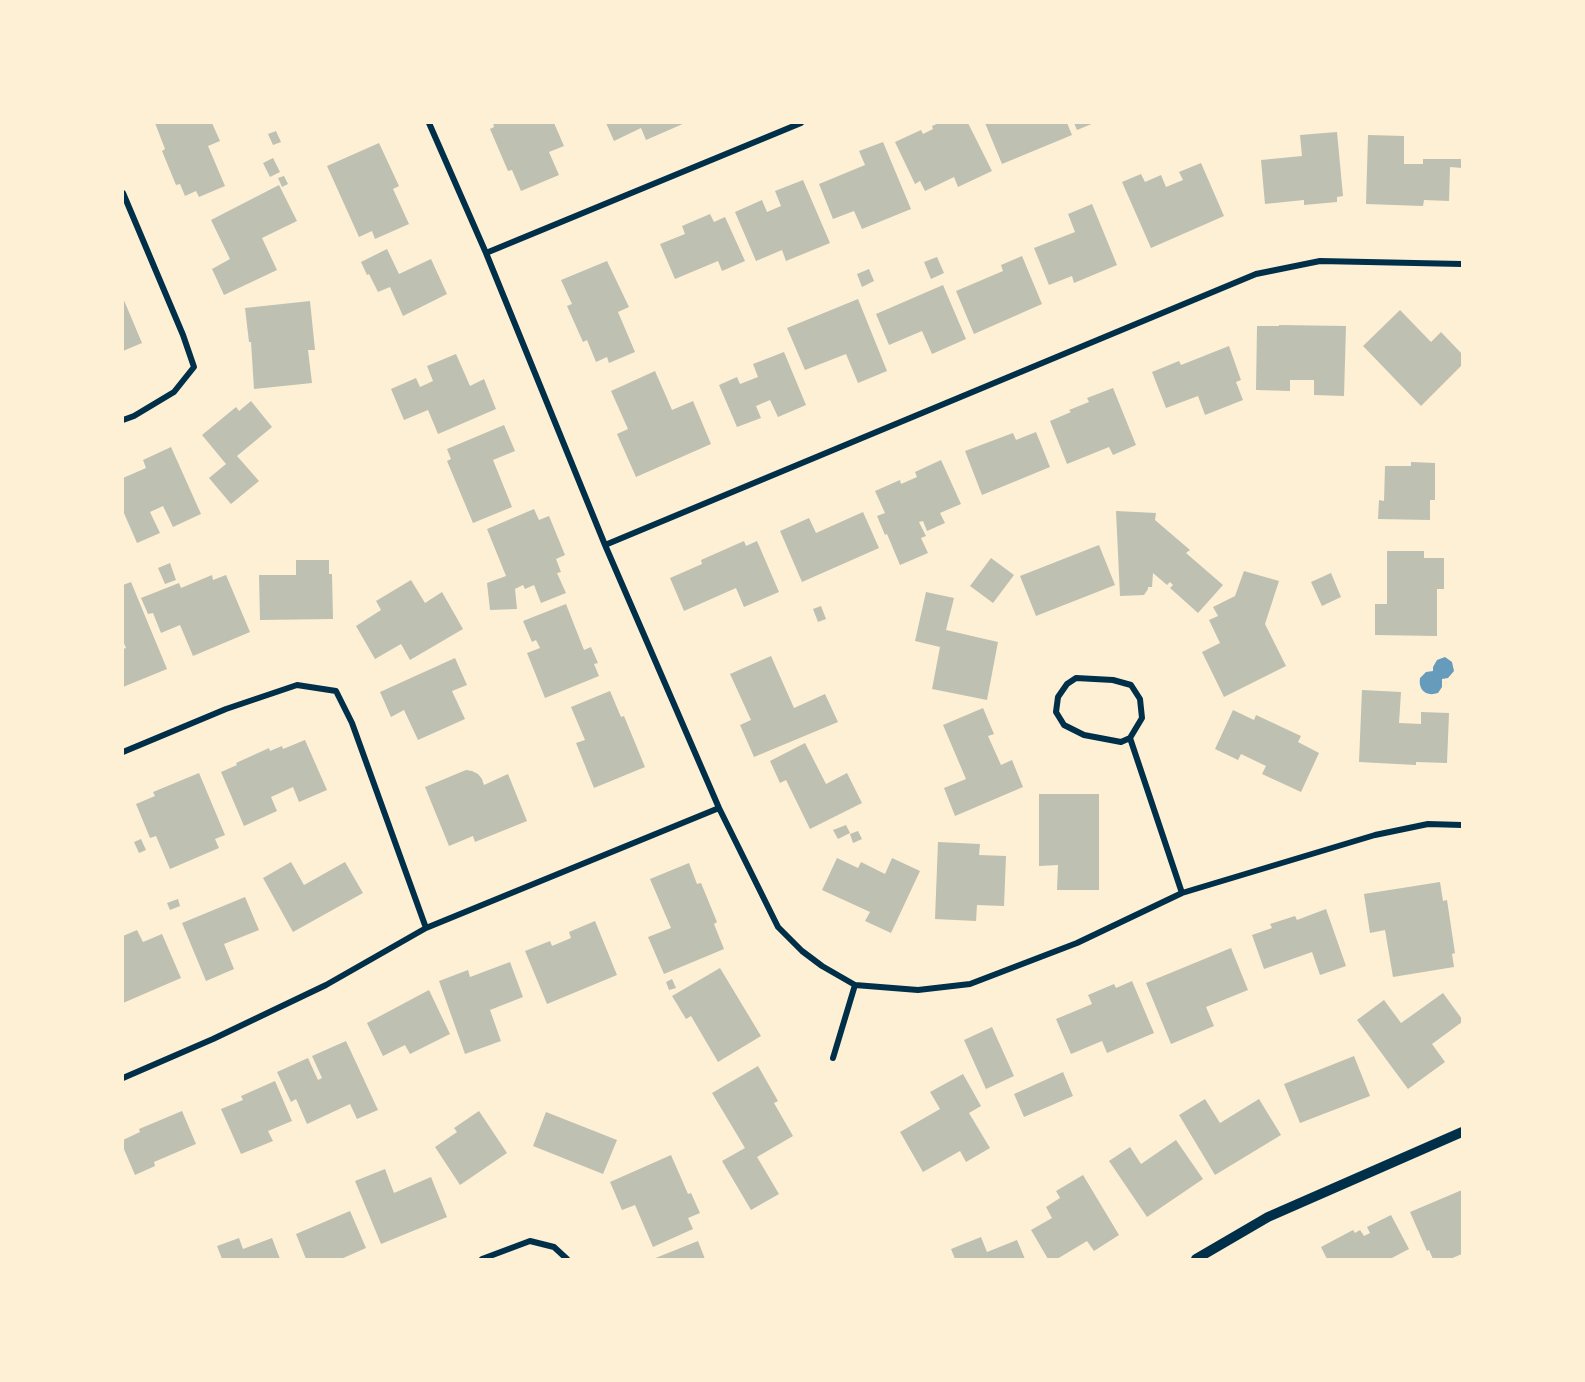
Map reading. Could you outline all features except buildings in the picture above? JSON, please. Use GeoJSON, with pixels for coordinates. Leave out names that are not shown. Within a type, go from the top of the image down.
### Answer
{"type":"FeatureCollection","features":[{"type":"Feature","properties":{"kind":"street"},"geometry":{"type":"LineString","coordinates":[[429,123],[486,254],[605,545],[719,808],[778,927],[808,956],[822,966],[855,985],[918,990],[970,984],[1077,943],[1182,893],[1374,835],[1428,824],[1462,825]]}},
{"type":"Feature","properties":{"kind":"street"},"geometry":{"type":"LineString","coordinates":[[486,254],[801,123]]}},
{"type":"Feature","properties":{"kind":"street"},"geometry":{"type":"LineString","coordinates":[[123,194],[183,335],[194,367],[174,392],[123,420]]}},
{"type":"Feature","properties":{"kind":"street"},"geometry":{"type":"LineString","coordinates":[[605,545],[1256,274],[1320,261],[1462,264]]}},
{"type":"Feature","properties":{"kind":"street"},"geometry":{"type":"LineString","coordinates":[[1130,738],[1121,742],[1084,735],[1064,725],[1056,712],[1058,697],[1067,684],[1077,678],[1113,680],[1131,685],[1140,699],[1142,718],[1130,738],[1182,893]]}},
{"type":"Feature","properties":{"kind":"street"},"geometry":{"type":"LineString","coordinates":[[123,752],[226,709],[297,685],[336,691],[352,723],[426,928]]}},
{"type":"Feature","properties":{"kind":"street"},"geometry":{"type":"LineString","coordinates":[[123,1078],[213,1039],[326,985],[426,928],[719,808]]}},
{"type":"Feature","properties":{"kind":"street"},"geometry":{"type":"LineString","coordinates":[[833,1058],[855,985]]}},
{"type":"Feature","properties":{"kind":"street"},"geometry":{"type":"LineString","coordinates":[[1196,1259],[1269,1217],[1462,1132]]}},
{"type":"Feature","properties":{"kind":"street"},"geometry":{"type":"LineString","coordinates":[[482,1259],[530,1240],[554,1247],[567,1259]]}},
{"type":"Feature","properties":{"kind":"water"},"geometry":{"type":"Polygon","coordinates":[[[1445,657],[1452,662],[1454,671],[1448,678],[1442,679],[1442,687],[1438,693],[1424,692],[1420,686],[1420,678],[1426,672],[1433,671],[1437,660],[1445,657]]]}}]}
